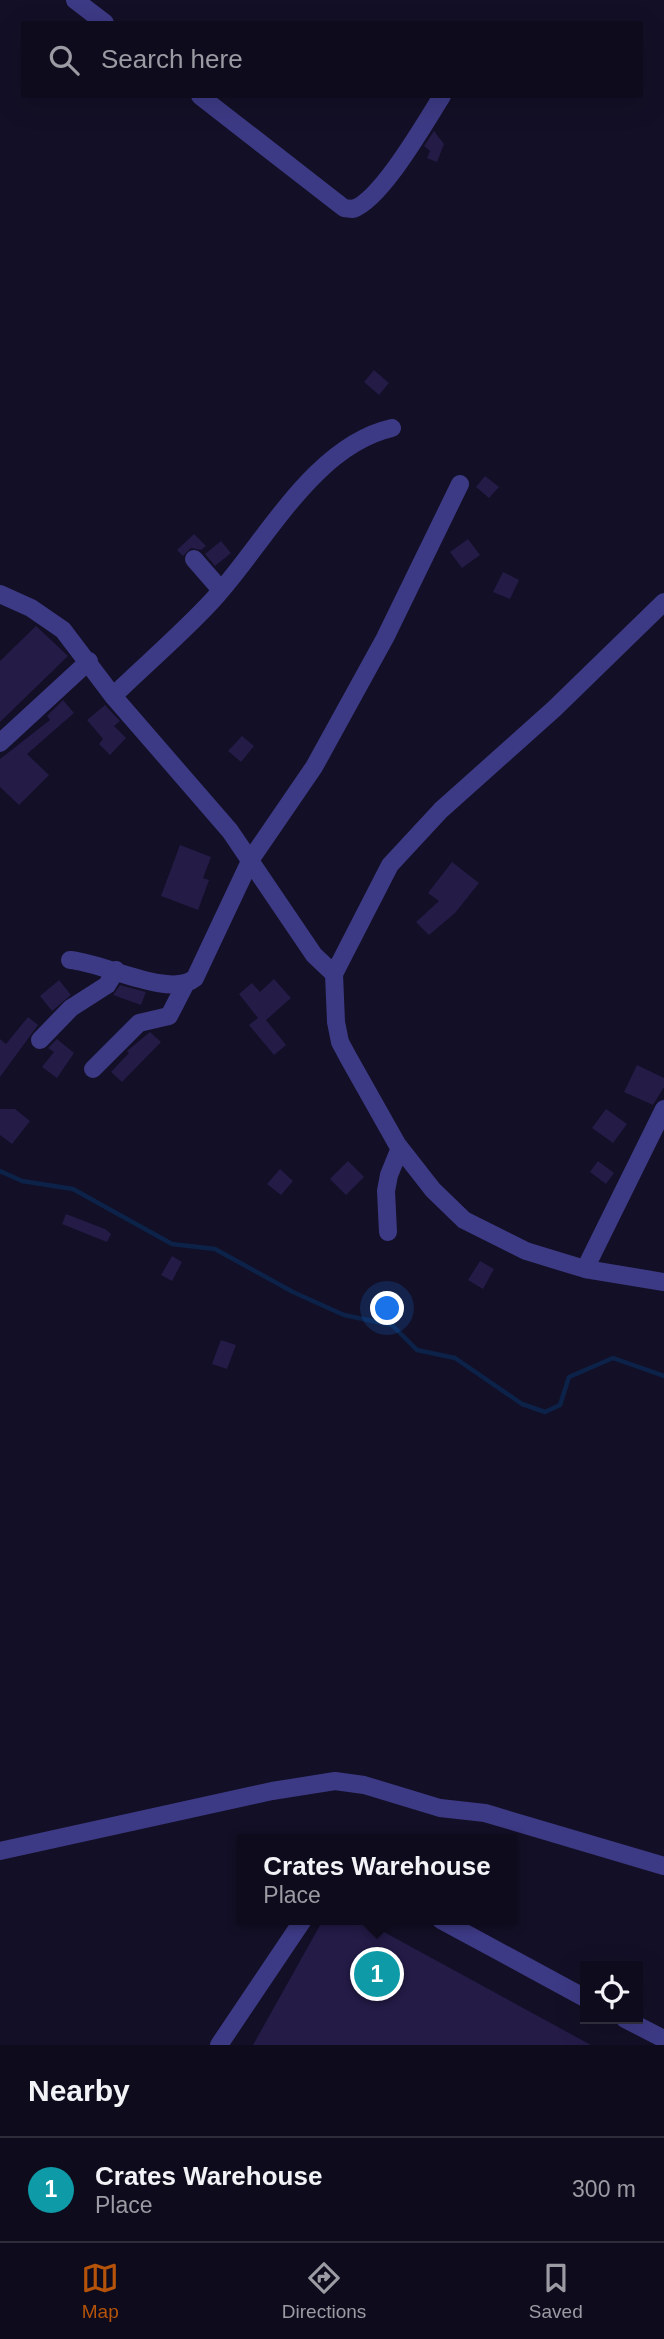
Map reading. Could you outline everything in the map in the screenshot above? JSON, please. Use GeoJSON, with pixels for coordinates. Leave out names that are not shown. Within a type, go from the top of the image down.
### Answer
{"type":"FeatureCollection","features":[{"type":"Feature","properties":{"kind":"street"},"geometry":{"type":"LineString","coordinates":[[75,0],[101,21]]}},
{"type":"Feature","properties":{"kind":"street"},"geometry":{"type":"LineString","coordinates":[[203,98],[344,208],[353,209],[367,200],[399,163],[441,98]]}},
{"type":"Feature","properties":{"kind":"street"},"geometry":{"type":"LineString","coordinates":[[113,696],[221,590],[290,505],[338,452],[392,428]]}},
{"type":"Feature","properties":{"kind":"street"},"geometry":{"type":"LineString","coordinates":[[70,960],[116,970],[153,983],[186,983],[195,978],[251,859],[314,767],[384,638],[460,484]]}},
{"type":"Feature","properties":{"kind":"street"},"geometry":{"type":"LineString","coordinates":[[194,559],[221,590]]}},
{"type":"Feature","properties":{"kind":"street"},"geometry":{"type":"LineString","coordinates":[[0,594],[31,608],[63,630],[113,696],[251,859],[314,956],[334,974]]}},
{"type":"Feature","properties":{"kind":"street"},"geometry":{"type":"LineString","coordinates":[[664,602],[554,709],[450,802],[390,865],[334,974],[340,1042],[400,1149],[433,1191],[464,1220],[526,1251],[586,1269],[664,1282]]}},
{"type":"Feature","properties":{"kind":"street"},"geometry":{"type":"LineString","coordinates":[[0,743],[89,661]]}},
{"type":"Feature","properties":{"kind":"street"},"geometry":{"type":"LineString","coordinates":[[40,1040],[71,1008],[107,985],[116,970]]}},
{"type":"Feature","properties":{"kind":"street"},"geometry":{"type":"LineString","coordinates":[[93,1069],[139,1023],[169,1016],[186,983]]}},
{"type":"Feature","properties":{"kind":"street"},"geometry":{"type":"LineString","coordinates":[[586,1269],[664,1109]]}},
{"type":"Feature","properties":{"kind":"street"},"geometry":{"type":"LineString","coordinates":[[388,1232],[386,1191],[389,1175],[400,1149]]}},
{"type":"Feature","properties":{"kind":"street"},"geometry":{"type":"LineString","coordinates":[[0,1851],[272,1791],[335,1781],[364,1785],[440,1808],[485,1813],[664,1866]]}},
{"type":"Feature","properties":{"kind":"street"},"geometry":{"type":"LineString","coordinates":[[219,2045],[300,1925]]}},
{"type":"Feature","properties":{"kind":"street"},"geometry":{"type":"LineString","coordinates":[[450,1925],[580,1995]]}},
{"type":"Feature","properties":{"kind":"street"},"geometry":{"type":"LineString","coordinates":[[640,2037],[664,2039]]}},
{"type":"Feature","properties":{"kind":"building"},"geometry":{"type":"Polygon","coordinates":[[[434,131],[444,144],[437,162],[427,158],[430,151],[424,146],[434,131]]]}},
{"type":"Feature","properties":{"kind":"building"},"geometry":{"type":"Polygon","coordinates":[[[374,370],[389,383],[379,395],[364,382],[374,370]]]}},
{"type":"Feature","properties":{"kind":"building"},"geometry":{"type":"Polygon","coordinates":[[[485,476],[499,487],[489,498],[476,487],[485,476]]]}},
{"type":"Feature","properties":{"kind":"building"},"geometry":{"type":"Polygon","coordinates":[[[194,534],[206,546],[201,550],[191,548],[183,556],[177,550],[194,534]]]}},
{"type":"Feature","properties":{"kind":"building"},"geometry":{"type":"Polygon","coordinates":[[[468,539],[480,555],[462,568],[450,552],[468,539]]]}},
{"type":"Feature","properties":{"kind":"building"},"geometry":{"type":"Polygon","coordinates":[[[221,541],[231,553],[215,566],[205,554],[221,541]]]}},
{"type":"Feature","properties":{"kind":"building"},"geometry":{"type":"Polygon","coordinates":[[[503,572],[519,580],[510,599],[493,592],[503,572]]]}},
{"type":"Feature","properties":{"kind":"building"},"geometry":{"type":"Polygon","coordinates":[[[36,626],[68,656],[0,722],[0,661],[36,626]]]}},
{"type":"Feature","properties":{"kind":"building"},"geometry":{"type":"Polygon","coordinates":[[[63,700],[74,713],[27,754],[49,775],[19,805],[0,787],[0,759],[50,720],[47,716],[63,700]]]}},
{"type":"Feature","properties":{"kind":"building"},"geometry":{"type":"Polygon","coordinates":[[[105,705],[120,721],[114,726],[126,738],[110,755],[99,744],[103,739],[87,720],[105,705]]]}},
{"type":"Feature","properties":{"kind":"building"},"geometry":{"type":"Polygon","coordinates":[[[242,736],[254,746],[241,762],[228,751],[242,736]]]}},
{"type":"Feature","properties":{"kind":"building"},"geometry":{"type":"Polygon","coordinates":[[[180,845],[211,857],[203,878],[209,880],[198,910],[161,896],[180,845]]]}},
{"type":"Feature","properties":{"kind":"building"},"geometry":{"type":"Polygon","coordinates":[[[452,862],[479,883],[455,913],[429,935],[416,922],[439,901],[428,893],[452,862]]]}},
{"type":"Feature","properties":{"kind":"building"},"geometry":{"type":"Polygon","coordinates":[[[274,979],[291,998],[266,1020],[286,1045],[274,1055],[249,1025],[258,1018],[239,994],[252,983],[260,992],[274,979]]]}},
{"type":"Feature","properties":{"kind":"building"},"geometry":{"type":"Polygon","coordinates":[[[59,980],[71,995],[52,1011],[40,996],[59,980]]]}},
{"type":"Feature","properties":{"kind":"building"},"geometry":{"type":"Polygon","coordinates":[[[120,985],[146,992],[141,1005],[113,995],[120,985]]]}},
{"type":"Feature","properties":{"kind":"building"},"geometry":{"type":"Polygon","coordinates":[[[28,1017],[38,1025],[0,1077],[0,1039],[6,1044],[28,1017]]]}},
{"type":"Feature","properties":{"kind":"building"},"geometry":{"type":"Polygon","coordinates":[[[150,1032],[161,1042],[122,1082],[111,1072],[129,1053],[127,1051],[150,1032]]]}},
{"type":"Feature","properties":{"kind":"building"},"geometry":{"type":"Polygon","coordinates":[[[57,1039],[74,1053],[57,1078],[42,1067],[54,1052],[48,1048],[57,1039]]]}},
{"type":"Feature","properties":{"kind":"building"},"geometry":{"type":"Polygon","coordinates":[[[637,1065],[664,1078],[664,1087],[653,1105],[624,1092],[637,1065]]]}},
{"type":"Feature","properties":{"kind":"building"},"geometry":{"type":"Polygon","coordinates":[[[0,1109],[15,1109],[30,1121],[12,1144],[0,1135],[0,1109]]]}},
{"type":"Feature","properties":{"kind":"building"},"geometry":{"type":"Polygon","coordinates":[[[606,1109],[627,1124],[613,1143],[592,1128],[606,1109]]]}},
{"type":"Feature","properties":{"kind":"building"},"geometry":{"type":"Polygon","coordinates":[[[348,1161],[364,1177],[346,1195],[330,1179],[348,1161]]]}},
{"type":"Feature","properties":{"kind":"building"},"geometry":{"type":"Polygon","coordinates":[[[598,1161],[614,1173],[606,1184],[590,1172],[598,1161]]]}},
{"type":"Feature","properties":{"kind":"building"},"geometry":{"type":"Polygon","coordinates":[[[280,1169],[293,1181],[281,1195],[267,1184],[280,1169]]]}},
{"type":"Feature","properties":{"kind":"building"},"geometry":{"type":"Polygon","coordinates":[[[66,1214],[105,1229],[111,1234],[107,1242],[62,1224],[66,1214]]]}},
{"type":"Feature","properties":{"kind":"building"},"geometry":{"type":"Polygon","coordinates":[[[172,1256],[182,1262],[172,1281],[161,1275],[172,1256]]]}},
{"type":"Feature","properties":{"kind":"building"},"geometry":{"type":"Polygon","coordinates":[[[480,1261],[494,1269],[483,1289],[468,1280],[480,1261]]]}},
{"type":"Feature","properties":{"kind":"building"},"geometry":{"type":"Polygon","coordinates":[[[221,1340],[236,1345],[227,1369],[212,1364],[221,1340]]]}},
{"type":"Feature","properties":{"kind":"building"},"geometry":{"type":"Polygon","coordinates":[[[320,1925],[371,1925],[591,2045],[253,2045],[320,1925]]]}},
{"type":"Feature","properties":{"kind":"waterway"},"geometry":{"type":"LineString","coordinates":[[0,1171],[22,1181],[73,1189],[172,1244],[215,1249],[293,1292],[344,1315],[392,1325],[417,1350],[455,1358],[522,1404],[545,1412],[560,1405],[569,1377],[613,1358],[664,1376]]}},
{"type":"Feature","properties":{"kind":"place","name":"Crates Warehouse"},"geometry":{"type":"Point","coordinates":[377,1974]}}]}
